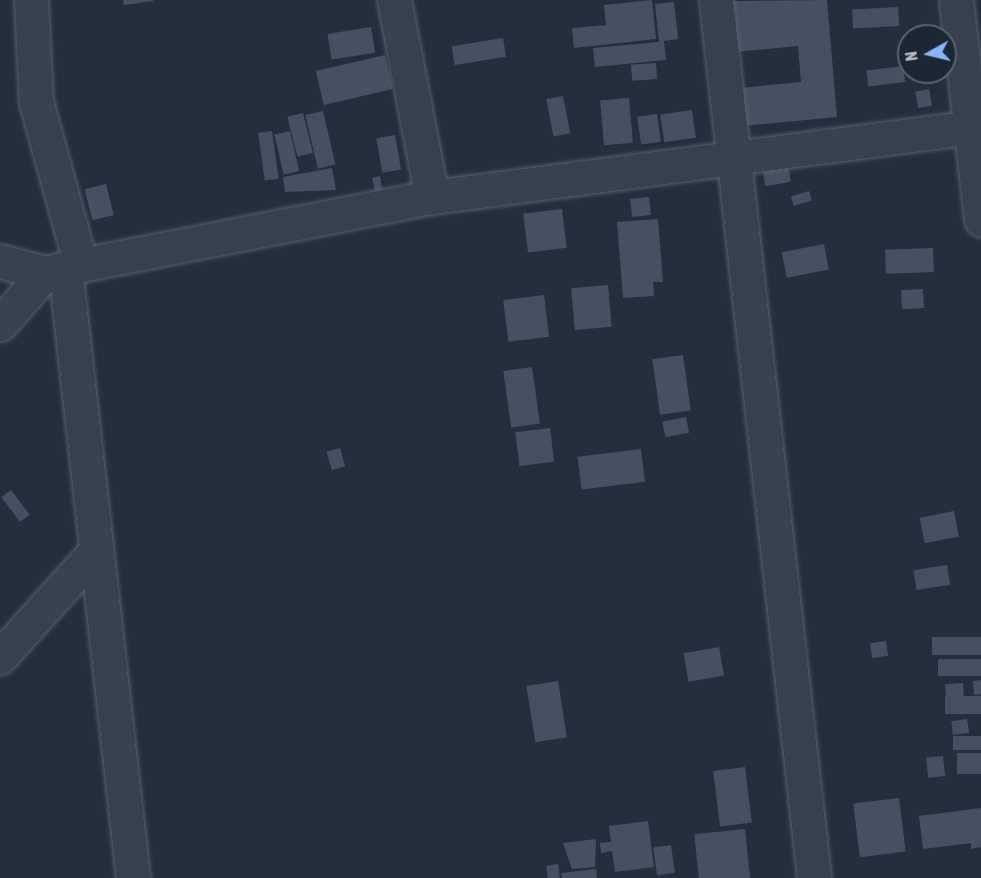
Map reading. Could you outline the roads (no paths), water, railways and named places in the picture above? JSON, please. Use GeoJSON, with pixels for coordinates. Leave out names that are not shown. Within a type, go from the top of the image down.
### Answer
{"type":"FeatureCollection","features":[{"type":"Feature","properties":{"kind":"street"},"geometry":{"type":"LineString","coordinates":[[31,0],[36,102],[64,269],[93,553],[133,878]]}},
{"type":"Feature","properties":{"kind":"street"},"geometry":{"type":"LineString","coordinates":[[394,0],[432,197]]}},
{"type":"Feature","properties":{"kind":"street"},"geometry":{"type":"LineString","coordinates":[[716,0],[814,878]]}},
{"type":"Feature","properties":{"kind":"street"},"geometry":{"type":"LineString","coordinates":[[956,0],[976,127],[981,220]]}},
{"type":"Feature","properties":{"kind":"street"},"geometry":{"type":"LineString","coordinates":[[0,261],[64,269],[432,197],[976,127]]}},
{"type":"Feature","properties":{"kind":"street"},"geometry":{"type":"LineString","coordinates":[[0,324],[64,269]]}},
{"type":"Feature","properties":{"kind":"street"},"geometry":{"type":"LineString","coordinates":[[0,657],[93,553]]}}]}
